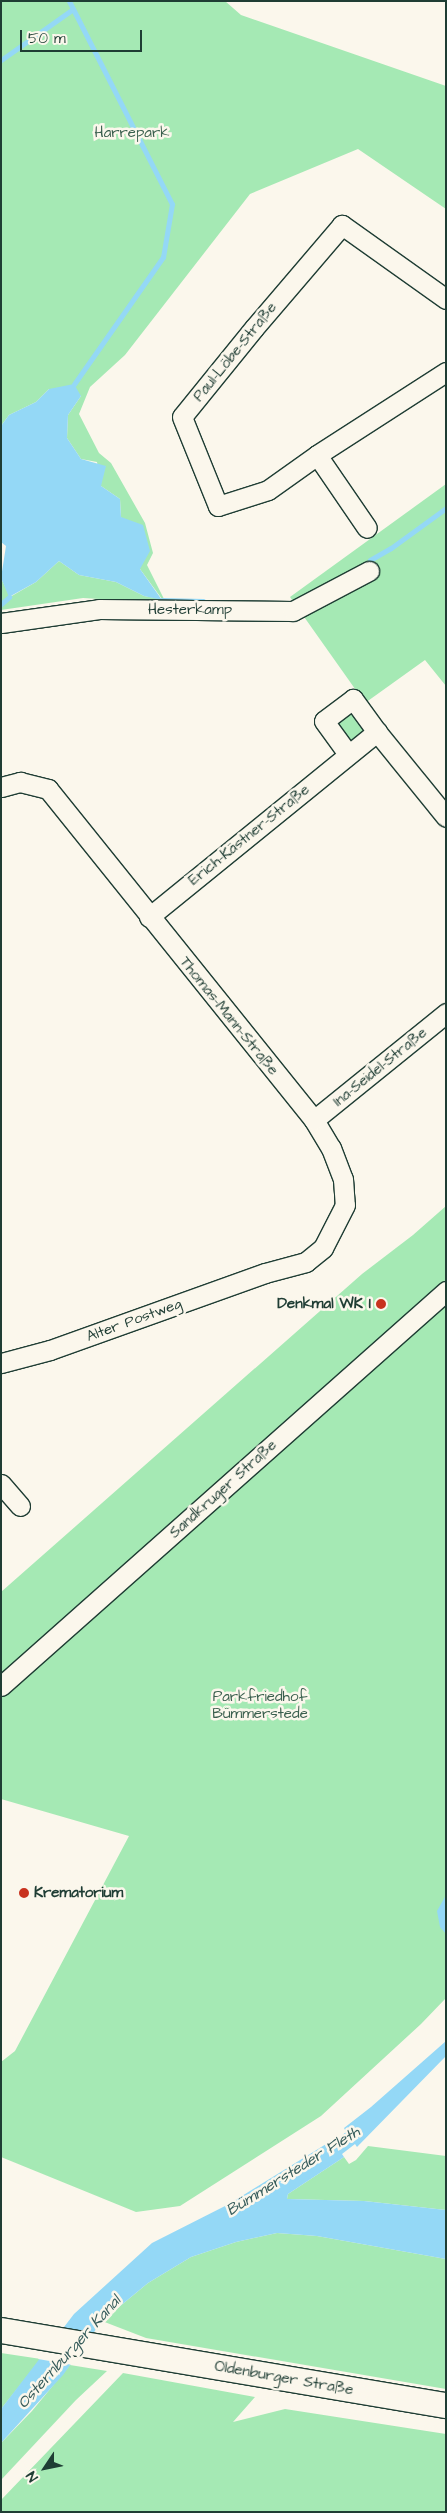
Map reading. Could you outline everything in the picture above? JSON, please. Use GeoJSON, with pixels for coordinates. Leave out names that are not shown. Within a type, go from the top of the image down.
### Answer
{"type":"FeatureCollection","features":[{"type":"Feature","properties":{"kind":"main road","name":"Oldenburger Straße"},"geometry":{"type":"LineString","coordinates":[[1,2330],[446,2405]]}},
{"type":"Feature","properties":{"kind":"street","name":"Paul-Löbe-Straße"},"geometry":{"type":"LineString","coordinates":[[446,299],[342,226],[254,328],[182,417],[218,506],[268,490],[316,455],[446,372]]}},
{"type":"Feature","properties":{"kind":"street"},"geometry":{"type":"LineString","coordinates":[[316,455],[367,528]]}},
{"type":"Feature","properties":{"kind":"street","name":"Hesterkamp"},"geometry":{"type":"LineString","coordinates":[[1,623],[99,610],[293,611],[369,571]]}},
{"type":"Feature","properties":{"kind":"street"},"geometry":{"type":"LineString","coordinates":[[348,754],[324,721],[353,699],[444,816]]}},
{"type":"Feature","properties":{"kind":"street","name":"Erich-Kästner-Straße"},"geometry":{"type":"LineString","coordinates":[[150,917],[377,732]]}},
{"type":"Feature","properties":{"kind":"street","name":"Thomas-Mann-Straße"},"geometry":{"type":"LineString","coordinates":[[1,787],[20,782],[48,789],[314,1120],[331,1148],[343,1179],[345,1205],[323,1248],[306,1262],[265,1274]]}},
{"type":"Feature","properties":{"kind":"street","name":"Ina-Seidel-Straße"},"geometry":{"type":"LineString","coordinates":[[314,1120],[446,1013]]}},
{"type":"Feature","properties":{"kind":"street","name":"Alter Postweg"},"geometry":{"type":"LineString","coordinates":[[1,1363],[23,1359],[96,1335],[265,1274]]}},
{"type":"Feature","properties":{"kind":"street","name":"Sandkruger Straße"},"geometry":{"type":"LineString","coordinates":[[1,1686],[446,1292]]}},
{"type":"Feature","properties":{"kind":"street"},"geometry":{"type":"LineString","coordinates":[[1,1484],[20,1506]]}},
{"type":"Feature","properties":{"kind":"green space","name":"Harrepark"},"geometry":{"type":"Polygon","coordinates":[[[1,1],[225,1],[241,15],[446,86],[446,209],[358,149],[250,194],[125,355],[90,387],[79,414],[99,453],[111,463],[145,523],[153,553],[147,565],[166,603],[83,598],[1,610],[1,578],[10,597],[36,582],[59,561],[79,575],[116,582],[144,596],[162,599],[140,569],[121,517],[120,499],[101,486],[97,462],[81,459],[67,438],[68,415],[81,396],[49,389],[36,402],[9,415],[1,426],[1,1]]]}},
{"type":"Feature","properties":{"kind":"green space"},"geometry":{"type":"Polygon","coordinates":[[[446,484],[446,686],[425,660],[365,703],[290,597],[446,484]]]}},
{"type":"Feature","properties":{"kind":"green space"},"geometry":{"type":"Polygon","coordinates":[[[353,699],[377,732],[348,753],[324,720],[353,699]]]}},
{"type":"Feature","properties":{"kind":"green space","name":"Parkfriedhof Bümmerstede"},"geometry":{"type":"Polygon","coordinates":[[[446,1206],[446,1998],[421,2024],[321,2116],[180,2206],[136,2212],[1,2157],[1,2062],[15,2051],[129,1836],[1,1799],[1,1592],[362,1274],[413,1235],[446,1206]]]}},
{"type":"Feature","properties":{"kind":"green space"},"geometry":{"type":"Polygon","coordinates":[[[368,2146],[446,2156],[446,2210],[364,2201],[287,2199],[288,2194],[344,2157],[349,2164],[356,2160],[368,2146]]]}},
{"type":"Feature","properties":{"kind":"green space"},"geometry":{"type":"Polygon","coordinates":[[[277,2233],[317,2236],[446,2259],[446,2389],[146,2338],[102,2321],[148,2283],[191,2257],[236,2242],[277,2233]]]}},
{"type":"Feature","properties":{"kind":"green space"},"geometry":{"type":"Polygon","coordinates":[[[1,2353],[41,2359],[1,2409],[1,2353]]]}},
{"type":"Feature","properties":{"kind":"green space"},"geometry":{"type":"Polygon","coordinates":[[[70,2365],[107,2371],[76,2400],[1,2480],[1,2443],[32,2411],[70,2365]]]}},
{"type":"Feature","properties":{"kind":"green space"},"geometry":{"type":"Polygon","coordinates":[[[123,2373],[255,2397],[233,2422],[285,2409],[446,2434],[446,2512],[1,2512],[1,2500],[123,2373]]]}},
{"type":"Feature","properties":{"kind":"water"},"geometry":{"type":"Polygon","coordinates":[[[74,384],[81,396],[68,415],[67,438],[81,459],[106,466],[101,486],[120,499],[121,517],[143,525],[150,551],[140,569],[162,600],[144,596],[116,582],[79,575],[59,561],[36,582],[9,597],[1,578],[6,546],[1,542],[1,426],[9,415],[36,402],[49,389],[74,384]]]}},
{"type":"Feature","properties":{"kind":"water"},"geometry":{"type":"Polygon","coordinates":[[[446,1895],[446,1934],[440,1927],[437,1911],[446,1895]]]}},
{"type":"Feature","properties":{"kind":"water"},"geometry":{"type":"Polygon","coordinates":[[[446,2041],[446,2056],[357,2147],[355,2144],[342,2154],[344,2157],[288,2194],[287,2199],[364,2201],[446,2210],[446,2259],[317,2236],[277,2233],[236,2242],[191,2257],[148,2283],[102,2321],[63,2375],[1,2443],[1,2409],[74,2314],[152,2243],[229,2204],[331,2141],[334,2142],[346,2132],[344,2128],[371,2107],[446,2041]]]}},
{"type":"Feature","properties":{"kind":"pier"},"geometry":{"type":"Polygon","coordinates":[[[61,2328],[97,2333],[73,2365],[38,2359],[61,2328]]]}},
{"type":"Feature","properties":{"kind":"waterway"},"geometry":{"type":"LineString","coordinates":[[69,1],[172,204],[163,257],[74,384]]}},
{"type":"Feature","properties":{"kind":"waterway"},"geometry":{"type":"LineString","coordinates":[[1,60],[73,9]]}},
{"type":"Feature","properties":{"kind":"waterway"},"geometry":{"type":"LineString","coordinates":[[370,560],[391,548],[446,508]]}},
{"type":"Feature","properties":{"kind":"waterway"},"geometry":{"type":"LineString","coordinates":[[1,604],[9,597]]}},
{"type":"Feature","properties":{"kind":"waterway"},"geometry":{"type":"LineString","coordinates":[[162,600],[203,601]]}},
{"type":"Feature","properties":{"kind":"place","name":"Denkmal WK I"},"geometry":{"type":"Point","coordinates":[381,1304]}},
{"type":"Feature","properties":{"kind":"place","name":"Krematorium"},"geometry":{"type":"Point","coordinates":[24,1893]}},
{"type":"Feature","properties":{"kind":"water label","name":"Bümmersteder Fleth"},"geometry":{"type":"Point","coordinates":[293,2171]}},
{"type":"Feature","properties":{"kind":"water label","name":"Osternburger Kanal"},"geometry":{"type":"Point","coordinates":[69,2352]}}]}
